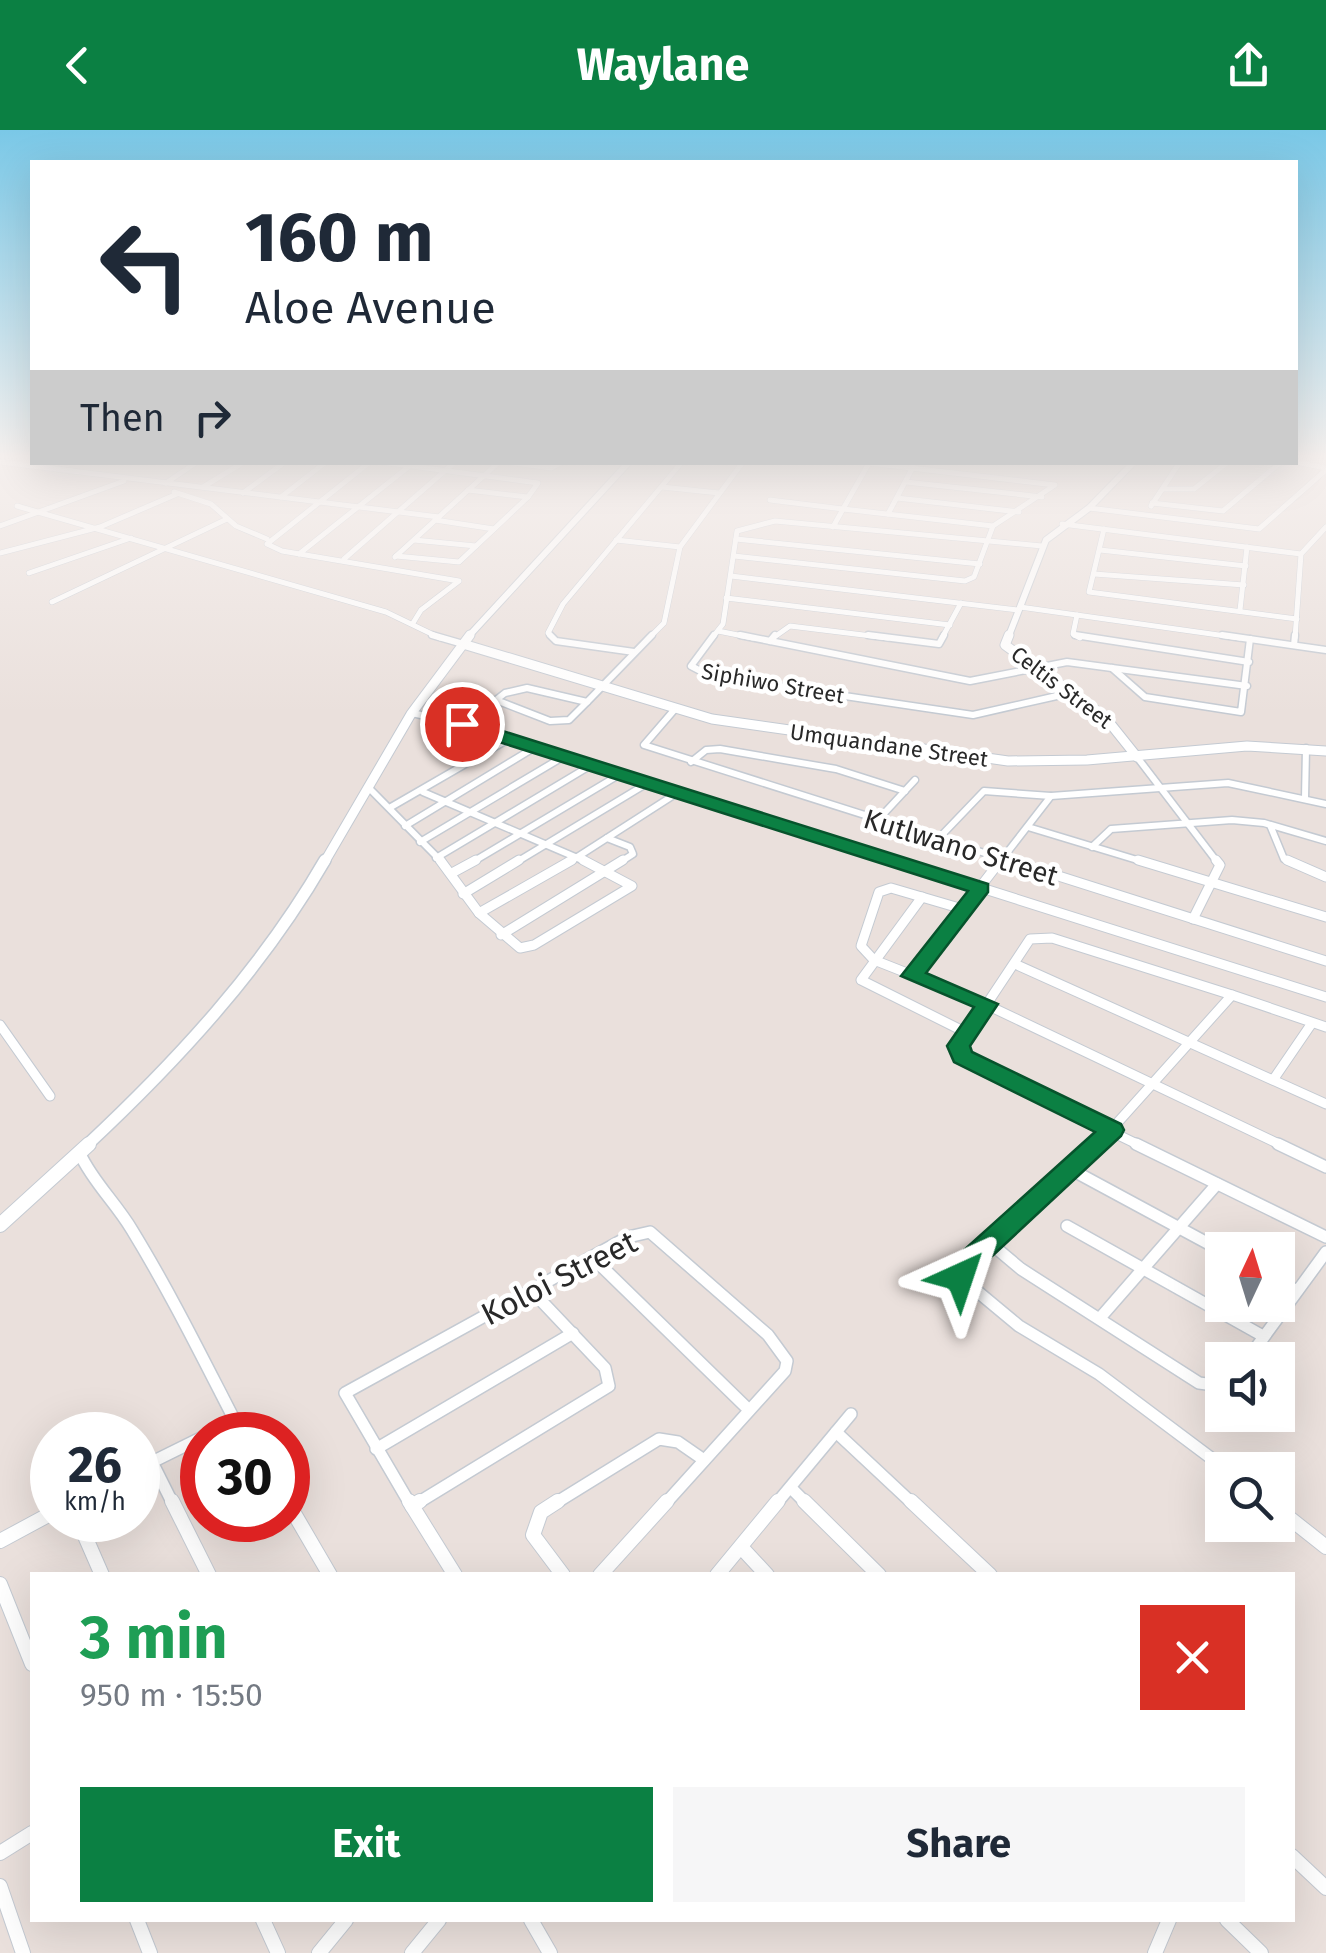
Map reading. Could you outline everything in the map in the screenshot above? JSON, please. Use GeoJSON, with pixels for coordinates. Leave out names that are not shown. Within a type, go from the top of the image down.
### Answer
{"type":"FeatureCollection","features":[{"type":"Feature","properties":{"kind":"street"},"geometry":{"type":"LineString","coordinates":[[0,554],[40,543]]}},
{"type":"Feature","properties":{"kind":"street"},"geometry":{"type":"LineString","coordinates":[[29,573],[116,543]]}},
{"type":"Feature","properties":{"kind":"street"},"geometry":{"type":"LineString","coordinates":[[148,543],[413,623],[432,636],[463,644]]}},
{"type":"Feature","properties":{"kind":"street"},"geometry":{"type":"LineString","coordinates":[[52,602],[177,543]]}},
{"type":"Feature","properties":{"kind":"street"},"geometry":{"type":"LineString","coordinates":[[270,543],[275,550],[386,565],[459,581],[422,610],[413,623]]}},
{"type":"Feature","properties":{"kind":"street"},"geometry":{"type":"LineString","coordinates":[[299,554],[313,543]]}},
{"type":"Feature","properties":{"kind":"street"},"geometry":{"type":"LineString","coordinates":[[344,560],[363,543]]}},
{"type":"Feature","properties":{"kind":"street"},"geometry":{"type":"LineString","coordinates":[[386,565],[411,543]]}},
{"type":"Feature","properties":{"kind":"street"},"geometry":{"type":"LineString","coordinates":[[446,543],[476,546]]}},
{"type":"Feature","properties":{"kind":"street"},"geometry":{"type":"LineString","coordinates":[[396,556],[457,563],[479,543]]}},
{"type":"Feature","properties":{"kind":"street"},"geometry":{"type":"LineString","coordinates":[[0,1225],[178,1058],[266,952],[412,713],[463,644],[555,543]]}},
{"type":"Feature","properties":{"kind":"street"},"geometry":{"type":"LineString","coordinates":[[613,543],[563,604],[548,636],[556,641],[634,652]]}},
{"type":"Feature","properties":{"kind":"street"},"geometry":{"type":"LineString","coordinates":[[644,543],[680,547]]}},
{"type":"Feature","properties":{"kind":"street"},"geometry":{"type":"LineString","coordinates":[[587,702],[522,686],[510,688],[496,700],[558,722],[567,721],[603,687],[665,621],[683,543]]}},
{"type":"Feature","properties":{"kind":"street","name":"Siphiwo Street"},"geometry":{"type":"LineString","coordinates":[[736,543],[718,631],[693,659],[691,668],[696,673],[972,714],[1070,693]]}},
{"type":"Feature","properties":{"kind":"street"},"geometry":{"type":"LineString","coordinates":[[767,543],[980,564]]}},
{"type":"Feature","properties":{"kind":"street"},"geometry":{"type":"LineString","coordinates":[[734,556],[965,581],[972,579],[987,543]]}},
{"type":"Feature","properties":{"kind":"street"},"geometry":{"type":"LineString","coordinates":[[1010,543],[1042,546]]}},
{"type":"Feature","properties":{"kind":"street","name":"Celtis Street"},"geometry":{"type":"LineString","coordinates":[[1045,543],[1005,646],[1111,723],[1220,865],[1213,884]]}},
{"type":"Feature","properties":{"kind":"street"},"geometry":{"type":"LineString","coordinates":[[1101,543],[1087,588],[1092,593],[1297,619]]}},
{"type":"Feature","properties":{"kind":"street"},"geometry":{"type":"LineString","coordinates":[[1222,543],[1301,554]]}},
{"type":"Feature","properties":{"kind":"street"},"geometry":{"type":"LineString","coordinates":[[1294,645],[1301,554],[1311,543]]}},
{"type":"Feature","properties":{"kind":"street"},"geometry":{"type":"LineString","coordinates":[[1240,610],[1247,546]]}},
{"type":"Feature","properties":{"kind":"street"},"geometry":{"type":"LineString","coordinates":[[1100,550],[1246,566]]}},
{"type":"Feature","properties":{"kind":"street"},"geometry":{"type":"LineString","coordinates":[[1094,574],[1244,585]]}},
{"type":"Feature","properties":{"kind":"street"},"geometry":{"type":"LineString","coordinates":[[730,576],[1077,615],[1326,650]]}},
{"type":"Feature","properties":{"kind":"street"},"geometry":{"type":"LineString","coordinates":[[726,598],[950,625]]}},
{"type":"Feature","properties":{"kind":"street"},"geometry":{"type":"LineString","coordinates":[[770,641],[781,628],[790,626],[939,644],[962,603]]}},
{"type":"Feature","properties":{"kind":"street"},"geometry":{"type":"LineString","coordinates":[[1077,615],[1073,634],[1082,639],[1249,662]]}},
{"type":"Feature","properties":{"kind":"street"},"geometry":{"type":"LineString","coordinates":[[718,631],[970,682],[1067,662],[1246,686]]}},
{"type":"Feature","properties":{"kind":"street"},"geometry":{"type":"LineString","coordinates":[[1112,668],[1144,697],[1236,712],[1244,710],[1250,639]]}},
{"type":"Feature","properties":{"kind":"street","name":"Umquandane Street"},"geometry":{"type":"LineString","coordinates":[[463,644],[732,723],[1008,761],[1268,746],[1326,752]]}},
{"type":"Feature","properties":{"kind":"street","name":"Kutlwano Street"},"geometry":{"type":"LineString","coordinates":[[675,709],[644,745],[1326,961]]}},
{"type":"Feature","properties":{"kind":"street"},"geometry":{"type":"LineString","coordinates":[[412,713],[482,731],[1326,997]]}},
{"type":"Feature","properties":{"kind":"street"},"geometry":{"type":"LineString","coordinates":[[443,755],[482,731]]}},
{"type":"Feature","properties":{"kind":"street"},"geometry":{"type":"LineString","coordinates":[[391,807],[423,792],[507,740]]}},
{"type":"Feature","properties":{"kind":"street"},"geometry":{"type":"LineString","coordinates":[[1305,799],[1306,748]]}},
{"type":"Feature","properties":{"kind":"street"},"geometry":{"type":"LineString","coordinates":[[405,826],[532,749]]}},
{"type":"Feature","properties":{"kind":"street"},"geometry":{"type":"LineString","coordinates":[[690,762],[704,750],[720,749],[836,769],[905,791]]}},
{"type":"Feature","properties":{"kind":"street"},"geometry":{"type":"LineString","coordinates":[[420,842],[561,758]]}},
{"type":"Feature","properties":{"kind":"street"},"geometry":{"type":"LineString","coordinates":[[436,858],[500,823],[588,766]]}},
{"type":"Feature","properties":{"kind":"street"},"geometry":{"type":"LineString","coordinates":[[452,874],[526,834],[617,776]]}},
{"type":"Feature","properties":{"kind":"street"},"geometry":{"type":"LineString","coordinates":[[877,820],[914,780]]}},
{"type":"Feature","properties":{"kind":"street"},"geometry":{"type":"LineString","coordinates":[[463,894],[646,784]]}},
{"type":"Feature","properties":{"kind":"street"},"geometry":{"type":"LineString","coordinates":[[938,839],[984,791],[1051,796],[1239,784],[1326,804]]}},
{"type":"Feature","properties":{"kind":"street"},"geometry":{"type":"LineString","coordinates":[[368,788],[391,807],[452,874],[480,913],[502,935],[526,948],[632,886],[526,834],[423,792]]}},
{"type":"Feature","properties":{"kind":"street"},"geometry":{"type":"LineString","coordinates":[[480,913],[577,858],[677,794]]}},
{"type":"Feature","properties":{"kind":"street"},"geometry":{"type":"LineString","coordinates":[[912,976],[1051,796]]}},
{"type":"Feature","properties":{"kind":"street"},"geometry":{"type":"LineString","coordinates":[[1092,847],[1110,829],[1242,820],[1326,841]]}},
{"type":"Feature","properties":{"kind":"street"},"geometry":{"type":"LineString","coordinates":[[1270,825],[1284,859],[1326,877]]}},
{"type":"Feature","properties":{"kind":"street"},"geometry":{"type":"LineString","coordinates":[[1028,827],[1326,917]]}},
{"type":"Feature","properties":{"kind":"street"},"geometry":{"type":"LineString","coordinates":[[502,935],[634,852],[607,838]]}},
{"type":"Feature","properties":{"kind":"street"},"geometry":{"type":"LineString","coordinates":[[1193,919],[1213,884]]}},
{"type":"Feature","properties":{"kind":"street"},"geometry":{"type":"LineString","coordinates":[[966,910],[891,888],[879,892],[861,942],[863,951],[874,960],[987,1004],[1326,1167]]}},
{"type":"Feature","properties":{"kind":"street"},"geometry":{"type":"LineString","coordinates":[[922,897],[862,976],[863,983],[965,1032]]}},
{"type":"Feature","properties":{"kind":"street"},"geometry":{"type":"LineString","coordinates":[[1326,1027],[1043,936],[1030,940],[958,1046],[970,1063],[1326,1237]]}},
{"type":"Feature","properties":{"kind":"street"},"geometry":{"type":"LineString","coordinates":[[1015,964],[1326,1104]]}},
{"type":"Feature","properties":{"kind":"street"},"geometry":{"type":"LineString","coordinates":[[1205,1453],[1135,1399],[1020,1326],[963,1282],[962,1268],[1112,1130],[1232,995]]}},
{"type":"Feature","properties":{"kind":"street"},"geometry":{"type":"LineString","coordinates":[[1273,1080],[1312,1023]]}},
{"type":"Feature","properties":{"kind":"street"},"geometry":{"type":"LineString","coordinates":[[1,1028],[50,1096]]}},
{"type":"Feature","properties":{"kind":"street"},"geometry":{"type":"LineString","coordinates":[[80,1154],[89,1172],[114,1198],[160,1276],[230,1412]]}},
{"type":"Feature","properties":{"kind":"street"},"geometry":{"type":"LineString","coordinates":[[1072,1170],[1205,1243]]}},
{"type":"Feature","properties":{"kind":"street"},"geometry":{"type":"LineString","coordinates":[[1100,1318],[1217,1184]]}},
{"type":"Feature","properties":{"kind":"street"},"geometry":{"type":"LineString","coordinates":[[1067,1226],[1263,1336]]}},
{"type":"Feature","properties":{"kind":"street","name":"Koloi Street"},"geometry":{"type":"LineString","coordinates":[[449,1572],[346,1401],[350,1387],[592,1256],[636,1234],[656,1234],[768,1335],[787,1361],[784,1371],[603,1572]]}},
{"type":"Feature","properties":{"kind":"street"},"geometry":{"type":"LineString","coordinates":[[990,1243],[1021,1269],[1205,1384]]}},
{"type":"Feature","properties":{"kind":"street"},"geometry":{"type":"LineString","coordinates":[[1259,1342],[1326,1252]]}},
{"type":"Feature","properties":{"kind":"street"},"geometry":{"type":"LineString","coordinates":[[592,1256],[749,1410]]}},
{"type":"Feature","properties":{"kind":"street"},"geometry":{"type":"LineString","coordinates":[[412,1506],[609,1386],[605,1368],[531,1290]]}},
{"type":"Feature","properties":{"kind":"street"},"geometry":{"type":"LineString","coordinates":[[376,1449],[572,1333]]}},
{"type":"Feature","properties":{"kind":"street"},"geometry":{"type":"LineString","coordinates":[[719,1572],[851,1414]]}},
{"type":"Feature","properties":{"kind":"street"},"geometry":{"type":"LineString","coordinates":[[836,1432],[987,1572]]}},
{"type":"Feature","properties":{"kind":"street"},"geometry":{"type":"LineString","coordinates":[[560,1572],[532,1535],[541,1512],[660,1439],[672,1439],[704,1460]]}},
{"type":"Feature","properties":{"kind":"street"},"geometry":{"type":"LineString","coordinates":[[160,1478],[207,1572]]}},
{"type":"Feature","properties":{"kind":"street"},"geometry":{"type":"LineString","coordinates":[[791,1488],[877,1572]]}},
{"type":"Feature","properties":{"kind":"street"},"geometry":{"type":"LineString","coordinates":[[1295,1522],[1326,1547]]}},
{"type":"Feature","properties":{"kind":"street"},"geometry":{"type":"LineString","coordinates":[[0,1541],[30,1525]]}},
{"type":"Feature","properties":{"kind":"street"},"geometry":{"type":"LineString","coordinates":[[310,1541],[328,1572]]}},
{"type":"Feature","properties":{"kind":"street"},"geometry":{"type":"LineString","coordinates":[[88,1542],[101,1572]]}},
{"type":"Feature","properties":{"kind":"street"},"geometry":{"type":"LineString","coordinates":[[740,1547],[764,1572]]}},
{"type":"Feature","properties":{"kind":"street"},"geometry":{"type":"LineString","coordinates":[[0,1584],[30,1659]]}},
{"type":"Feature","properties":{"kind":"street"},"geometry":{"type":"LineString","coordinates":[[0,1854],[30,1834]]}},
{"type":"Feature","properties":{"kind":"street"},"geometry":{"type":"LineString","coordinates":[[1295,1859],[1326,1888]]}},
{"type":"Feature","properties":{"kind":"street"},"geometry":{"type":"LineString","coordinates":[[0,1886],[23,1953]]}},
{"type":"Feature","properties":{"kind":"street"},"geometry":{"type":"LineString","coordinates":[[138,1922],[150,1953]]}},
{"type":"Feature","properties":{"kind":"street"},"geometry":{"type":"LineString","coordinates":[[264,1922],[278,1953]]}},
{"type":"Feature","properties":{"kind":"street"},"geometry":{"type":"LineString","coordinates":[[318,1953],[344,1922]]}},
{"type":"Feature","properties":{"kind":"street"},"geometry":{"type":"LineString","coordinates":[[412,1953],[437,1922]]}},
{"type":"Feature","properties":{"kind":"street"},"geometry":{"type":"LineString","coordinates":[[532,1922],[550,1953]]}},
{"type":"Feature","properties":{"kind":"street"},"geometry":{"type":"LineString","coordinates":[[1155,1953],[1168,1922]]}},
{"type":"Feature","properties":{"kind":"street"},"geometry":{"type":"LineString","coordinates":[[1229,1922],[1261,1953]]}},
{"type":"Feature","properties":{"kind":"route"},"geometry":{"type":"LineString","coordinates":[[462,724],[981,888],[912,976],[987,1004],[958,1046],[962,1057],[1112,1130],[1036,1205],[962,1268],[960,1277]]}}]}
